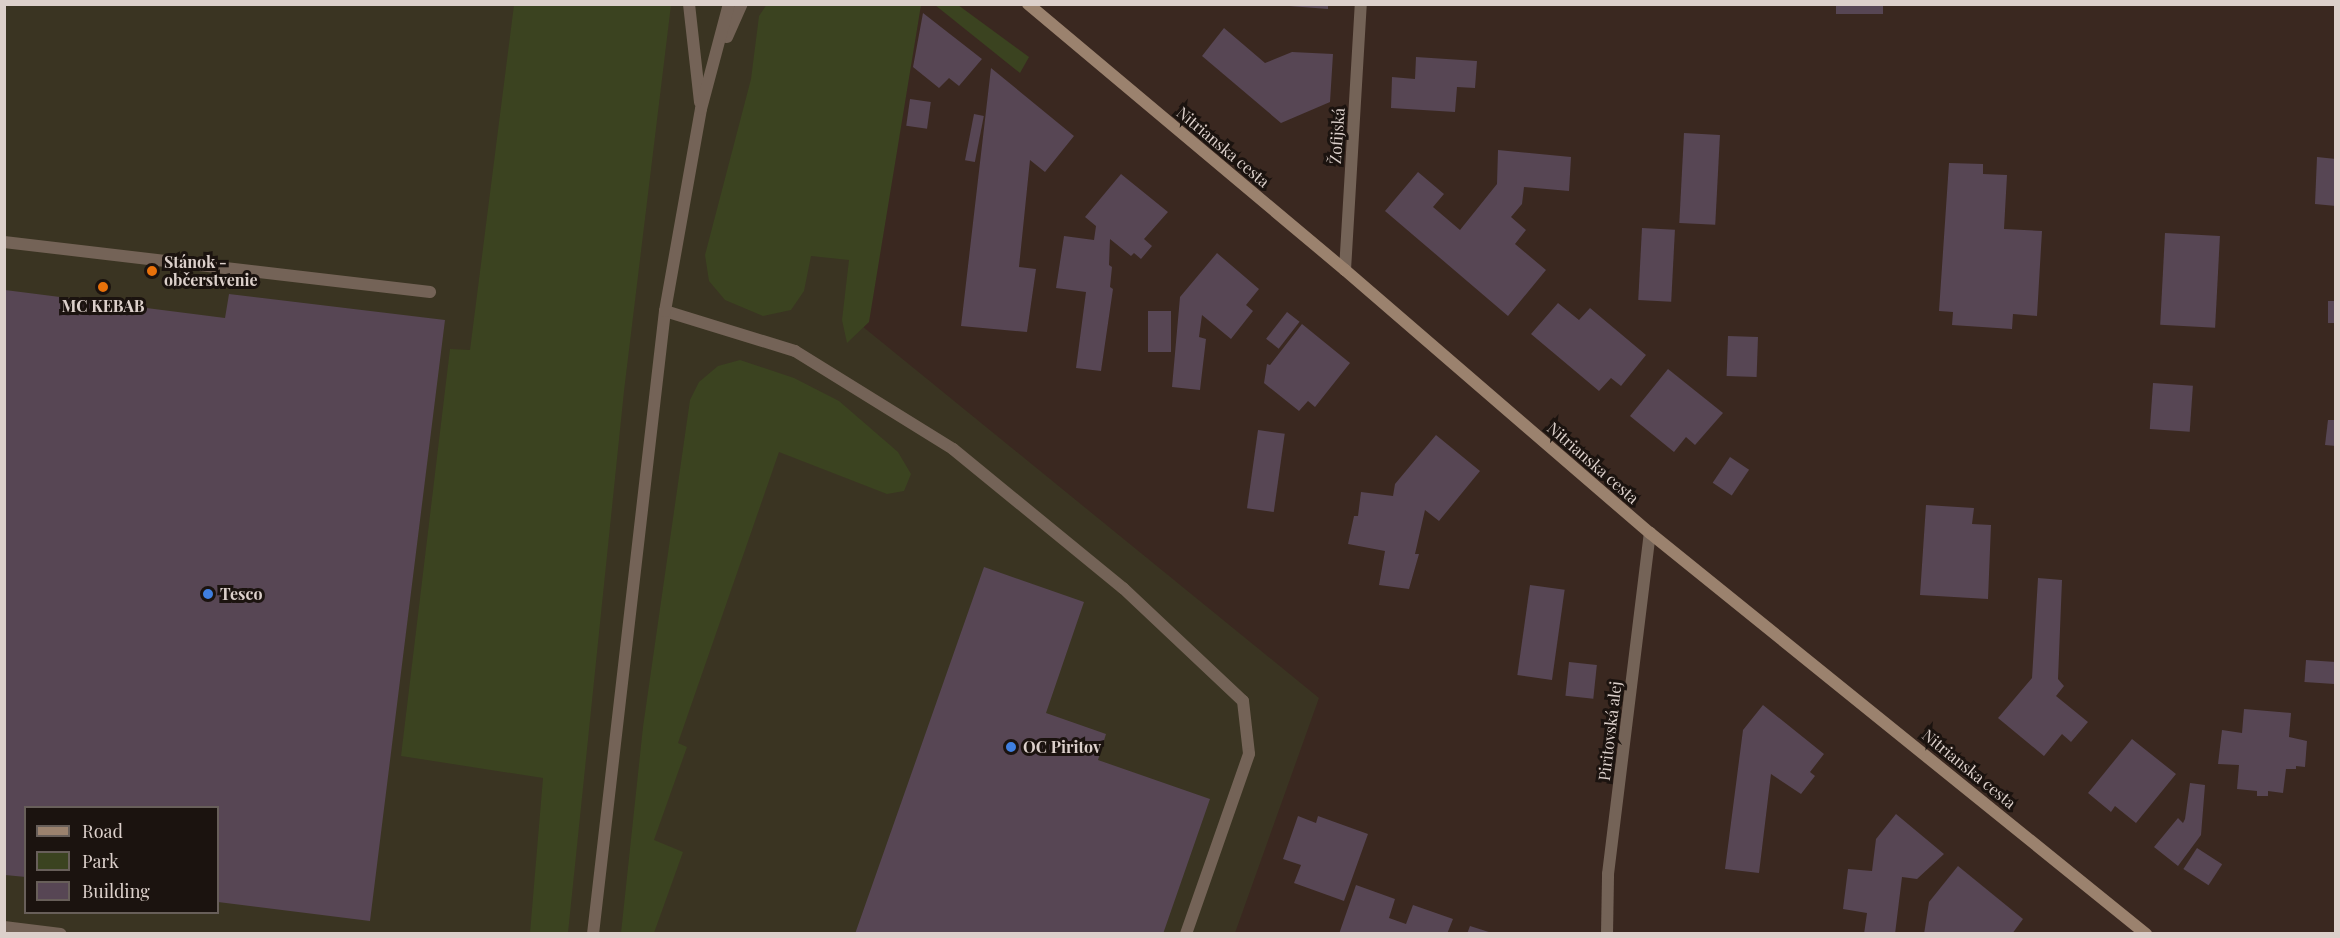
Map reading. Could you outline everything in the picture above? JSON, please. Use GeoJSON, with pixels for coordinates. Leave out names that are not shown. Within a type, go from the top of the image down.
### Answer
{"type":"FeatureCollection","features":[{"type":"Feature","properties":{"kind":"main road","name":"Nitrianska cesta"},"geometry":{"type":"LineString","coordinates":[[1028,4],[1345,270],[1650,533],[2146,933]]}},
{"type":"Feature","properties":{"kind":"street"},"geometry":{"type":"LineString","coordinates":[[689,4],[701,109]]}},
{"type":"Feature","properties":{"kind":"street"},"geometry":{"type":"LineString","coordinates":[[593,933],[665,310],[701,109],[716,60],[729,4]]}},
{"type":"Feature","properties":{"kind":"street"},"geometry":{"type":"LineString","coordinates":[[716,60],[742,4]]}},
{"type":"Feature","properties":{"kind":"street","name":"Žofijská"},"geometry":{"type":"LineString","coordinates":[[1345,270],[1361,4]]}},
{"type":"Feature","properties":{"kind":"street"},"geometry":{"type":"LineString","coordinates":[[4,242],[430,292]]}},
{"type":"Feature","properties":{"kind":"street"},"geometry":{"type":"LineString","coordinates":[[665,310],[795,351],[953,449],[1123,588],[1243,701],[1249,754],[1186,933]]}},
{"type":"Feature","properties":{"kind":"street","name":"Piritovská alej"},"geometry":{"type":"LineString","coordinates":[[1607,933],[1608,874],[1650,533]]}},
{"type":"Feature","properties":{"kind":"street"},"geometry":{"type":"LineString","coordinates":[[4,927],[61,933]]}},
{"type":"Feature","properties":{"kind":"shaded area"},"geometry":{"type":"Polygon","coordinates":[[[5,5],[906,5],[862,326],[1319,698],[1235,933],[5,934],[5,5]]]}},
{"type":"Feature","properties":{"kind":"green space"},"geometry":{"type":"Polygon","coordinates":[[[767,4],[921,5],[869,322],[847,343],[842,320],[849,260],[811,256],[804,291],[791,310],[763,316],[725,300],[709,281],[705,255],[751,79],[759,16],[767,4]]]}},
{"type":"Feature","properties":{"kind":"green space"},"geometry":{"type":"Polygon","coordinates":[[[514,5],[671,5],[624,391],[568,933],[530,933],[543,778],[401,756],[450,349],[470,350],[514,5]]]}},
{"type":"Feature","properties":{"kind":"green space"},"geometry":{"type":"Polygon","coordinates":[[[935,5],[958,5],[1029,57],[1020,73],[935,5]]]}},
{"type":"Feature","properties":{"kind":"green space"},"geometry":{"type":"Polygon","coordinates":[[[740,360],[794,378],[839,401],[898,452],[911,474],[904,491],[887,494],[779,452],[678,743],[687,747],[654,840],[683,852],[654,933],[621,933],[643,727],[690,400],[699,382],[718,366],[740,360]]]}},
{"type":"Feature","properties":{"kind":"building"},"geometry":{"type":"Polygon","coordinates":[[[1262,4],[1328,4],[1328,9],[1262,4]]]}},
{"type":"Feature","properties":{"kind":"building"},"geometry":{"type":"Polygon","coordinates":[[[1836,4],[1883,4],[1883,14],[1836,14],[1836,4]]]}},
{"type":"Feature","properties":{"kind":"building"},"geometry":{"type":"Polygon","coordinates":[[[923,13],[982,59],[959,86],[949,78],[939,88],[913,67],[923,13]]]}},
{"type":"Feature","properties":{"kind":"building"},"geometry":{"type":"Polygon","coordinates":[[[1224,28],[1265,63],[1292,52],[1333,54],[1330,102],[1281,123],[1202,56],[1224,28]]]}},
{"type":"Feature","properties":{"kind":"building"},"geometry":{"type":"Polygon","coordinates":[[[1416,57],[1477,61],[1475,88],[1457,87],[1455,112],[1391,108],[1392,77],[1415,79],[1416,57]]]}},
{"type":"Feature","properties":{"kind":"building"},"geometry":{"type":"Polygon","coordinates":[[[991,68],[1074,136],[1045,172],[1030,160],[1019,267],[1036,269],[1027,332],[961,326],[991,68]]]}},
{"type":"Feature","properties":{"kind":"building"},"geometry":{"type":"Polygon","coordinates":[[[910,99],[931,102],[927,129],[906,126],[910,99]]]}},
{"type":"Feature","properties":{"kind":"building"},"geometry":{"type":"Polygon","coordinates":[[[974,114],[984,116],[975,162],[965,160],[974,114]]]}},
{"type":"Feature","properties":{"kind":"building"},"geometry":{"type":"Polygon","coordinates":[[[1684,133],[1720,135],[1715,225],[1679,223],[1684,133]]]}},
{"type":"Feature","properties":{"kind":"building"},"geometry":{"type":"Polygon","coordinates":[[[1498,150],[1571,157],[1569,191],[1524,187],[1522,204],[1511,217],[1526,230],[1515,244],[1546,270],[1508,316],[1385,211],[1418,172],[1444,194],[1433,207],[1460,230],[1497,184],[1498,150]]]}},
{"type":"Feature","properties":{"kind":"building"},"geometry":{"type":"Polygon","coordinates":[[[2317,157],[2336,159],[2336,206],[2315,204],[2317,157]]]}},
{"type":"Feature","properties":{"kind":"building"},"geometry":{"type":"Polygon","coordinates":[[[1949,163],[1983,164],[1983,174],[2007,175],[2004,229],[2042,231],[2037,316],[2013,314],[2012,329],[1952,325],[1953,312],[1939,311],[1949,163]]]}},
{"type":"Feature","properties":{"kind":"building"},"geometry":{"type":"Polygon","coordinates":[[[1121,174],[1168,212],[1144,239],[1152,246],[1141,259],[1134,253],[1131,256],[1110,239],[1109,265],[1112,267],[1110,287],[1113,289],[1101,371],[1076,368],[1086,292],[1056,288],[1064,236],[1094,240],[1096,226],[1085,217],[1121,174]]]}},
{"type":"Feature","properties":{"kind":"building"},"geometry":{"type":"Polygon","coordinates":[[[1642,228],[1675,230],[1671,302],[1638,300],[1642,228]]]}},
{"type":"Feature","properties":{"kind":"building"},"geometry":{"type":"Polygon","coordinates":[[[2165,233],[2220,236],[2215,328],[2160,325],[2165,233]]]}},
{"type":"Feature","properties":{"kind":"building"},"geometry":{"type":"Polygon","coordinates":[[[1217,253],[1259,289],[1246,305],[1253,311],[1231,339],[1202,315],[1199,337],[1206,339],[1200,390],[1172,387],[1180,297],[1217,253]]]}},
{"type":"Feature","properties":{"kind":"building","name":"Tesco"},"geometry":{"type":"Polygon","coordinates":[[[5,290],[225,318],[229,294],[445,320],[370,921],[219,902],[219,806],[24,806],[24,877],[5,875],[5,290]]]}},
{"type":"Feature","properties":{"kind":"building"},"geometry":{"type":"Polygon","coordinates":[[[2328,301],[2336,301],[2336,323],[2328,323],[2328,301]]]}},
{"type":"Feature","properties":{"kind":"building"},"geometry":{"type":"Polygon","coordinates":[[[1558,303],[1579,320],[1590,308],[1646,355],[1621,386],[1611,378],[1599,391],[1531,334],[1558,303]]]}},
{"type":"Feature","properties":{"kind":"building"},"geometry":{"type":"Polygon","coordinates":[[[1148,311],[1171,311],[1171,352],[1148,352],[1148,311]]]}},
{"type":"Feature","properties":{"kind":"building"},"geometry":{"type":"Polygon","coordinates":[[[1287,312],[1300,322],[1279,349],[1266,339],[1287,312]]]}},
{"type":"Feature","properties":{"kind":"building"},"geometry":{"type":"Polygon","coordinates":[[[1302,324],[1350,363],[1315,407],[1308,401],[1299,411],[1264,383],[1267,364],[1270,365],[1302,324]]]}},
{"type":"Feature","properties":{"kind":"building"},"geometry":{"type":"Polygon","coordinates":[[[1728,336],[1758,337],[1757,377],[1727,376],[1728,336]]]}},
{"type":"Feature","properties":{"kind":"building"},"geometry":{"type":"Polygon","coordinates":[[[1668,369],[1723,413],[1695,445],[1686,437],[1674,452],[1630,416],[1668,369]]]}},
{"type":"Feature","properties":{"kind":"building"},"geometry":{"type":"Polygon","coordinates":[[[2153,383],[2193,386],[2190,432],[2150,429],[2153,383]]]}},
{"type":"Feature","properties":{"kind":"building"},"geometry":{"type":"Polygon","coordinates":[[[2328,420],[2336,420],[2336,446],[2325,445],[2328,420]]]}},
{"type":"Feature","properties":{"kind":"building"},"geometry":{"type":"Polygon","coordinates":[[[1258,430],[1285,434],[1274,512],[1247,508],[1258,430]]]}},
{"type":"Feature","properties":{"kind":"building"},"geometry":{"type":"Polygon","coordinates":[[[1436,435],[1480,471],[1439,521],[1425,510],[1415,554],[1419,554],[1409,589],[1379,585],[1385,551],[1348,544],[1354,516],[1358,516],[1361,492],[1393,496],[1395,484],[1436,435]]]}},
{"type":"Feature","properties":{"kind":"building"},"geometry":{"type":"Polygon","coordinates":[[[1730,457],[1749,470],[1732,496],[1713,483],[1730,457]]]}},
{"type":"Feature","properties":{"kind":"building"},"geometry":{"type":"Polygon","coordinates":[[[1926,505],[1974,508],[1972,524],[1991,525],[1988,599],[1920,595],[1926,505]]]}},
{"type":"Feature","properties":{"kind":"building","name":"OC Piritov"},"geometry":{"type":"Polygon","coordinates":[[[984,567],[1084,602],[1046,713],[1106,734],[1098,760],[1210,799],[1163,934],[855,934],[984,567]]]}},
{"type":"Feature","properties":{"kind":"building"},"geometry":{"type":"Polygon","coordinates":[[[2038,578],[2062,580],[2058,679],[2064,686],[2056,696],[2088,722],[2071,742],[2062,734],[2044,756],[1998,718],[2032,678],[2038,578]]]}},
{"type":"Feature","properties":{"kind":"building"},"geometry":{"type":"Polygon","coordinates":[[[1530,585],[1565,590],[1552,680],[1517,675],[1530,585]]]}},
{"type":"Feature","properties":{"kind":"building"},"geometry":{"type":"Polygon","coordinates":[[[2306,660],[2336,662],[2334,684],[2304,682],[2306,660]]]}},
{"type":"Feature","properties":{"kind":"building"},"geometry":{"type":"Polygon","coordinates":[[[1569,662],[1597,665],[1593,699],[1565,696],[1569,662]]]}},
{"type":"Feature","properties":{"kind":"building"},"geometry":{"type":"Polygon","coordinates":[[[1763,705],[1824,754],[1810,772],[1815,776],[1801,794],[1771,774],[1759,873],[1725,869],[1743,730],[1763,705]]]}},
{"type":"Feature","properties":{"kind":"building"},"geometry":{"type":"Polygon","coordinates":[[[2244,709],[2291,713],[2289,737],[2307,741],[2305,767],[2296,766],[2296,769],[2286,769],[2283,793],[2268,791],[2268,796],[2257,796],[2257,791],[2237,789],[2239,765],[2218,764],[2222,730],[2242,733],[2244,709]]]}},
{"type":"Feature","properties":{"kind":"building"},"geometry":{"type":"Polygon","coordinates":[[[2132,739],[2176,774],[2136,823],[2115,806],[2111,812],[2088,793],[2132,739]]]}},
{"type":"Feature","properties":{"kind":"building"},"geometry":{"type":"Polygon","coordinates":[[[2190,783],[2205,785],[2201,835],[2178,866],[2154,847],[2178,818],[2183,823],[2190,783]]]}},
{"type":"Feature","properties":{"kind":"building"},"geometry":{"type":"Polygon","coordinates":[[[1896,814],[1944,854],[1917,879],[1902,877],[1895,934],[1864,934],[1867,913],[1843,909],[1848,869],[1872,871],[1876,839],[1896,814]]]}},
{"type":"Feature","properties":{"kind":"building"},"geometry":{"type":"Polygon","coordinates":[[[1298,816],[1316,823],[1318,816],[1368,834],[1344,901],[1294,883],[1301,865],[1283,859],[1298,816]]]}},
{"type":"Feature","properties":{"kind":"building"},"geometry":{"type":"Polygon","coordinates":[[[2197,848],[2222,864],[2209,885],[2183,869],[2197,848]]]}},
{"type":"Feature","properties":{"kind":"building"},"geometry":{"type":"Polygon","coordinates":[[[1958,866],[2023,919],[2012,934],[1924,934],[1929,902],[1958,866]]]}},
{"type":"Feature","properties":{"kind":"building"},"geometry":{"type":"Polygon","coordinates":[[[1356,885],[1395,899],[1389,918],[1406,924],[1413,905],[1453,919],[1447,934],[1339,934],[1356,885]]]}},
{"type":"Feature","properties":{"kind":"building"},"geometry":{"type":"Polygon","coordinates":[[[1470,926],[1492,933],[1492,934],[1467,934],[1470,926]]]}},
{"type":"Feature","properties":{"kind":"place","name":"Stánok - občerstvenie"},"geometry":{"type":"Point","coordinates":[152,271]}},
{"type":"Feature","properties":{"kind":"place","name":"MC KEBAB"},"geometry":{"type":"Point","coordinates":[103,287]}},
{"type":"Feature","properties":{"kind":"place","name":"Tesco"},"geometry":{"type":"Point","coordinates":[208,594]}},
{"type":"Feature","properties":{"kind":"place","name":"OC Piritov"},"geometry":{"type":"Point","coordinates":[1011,747]}}]}
